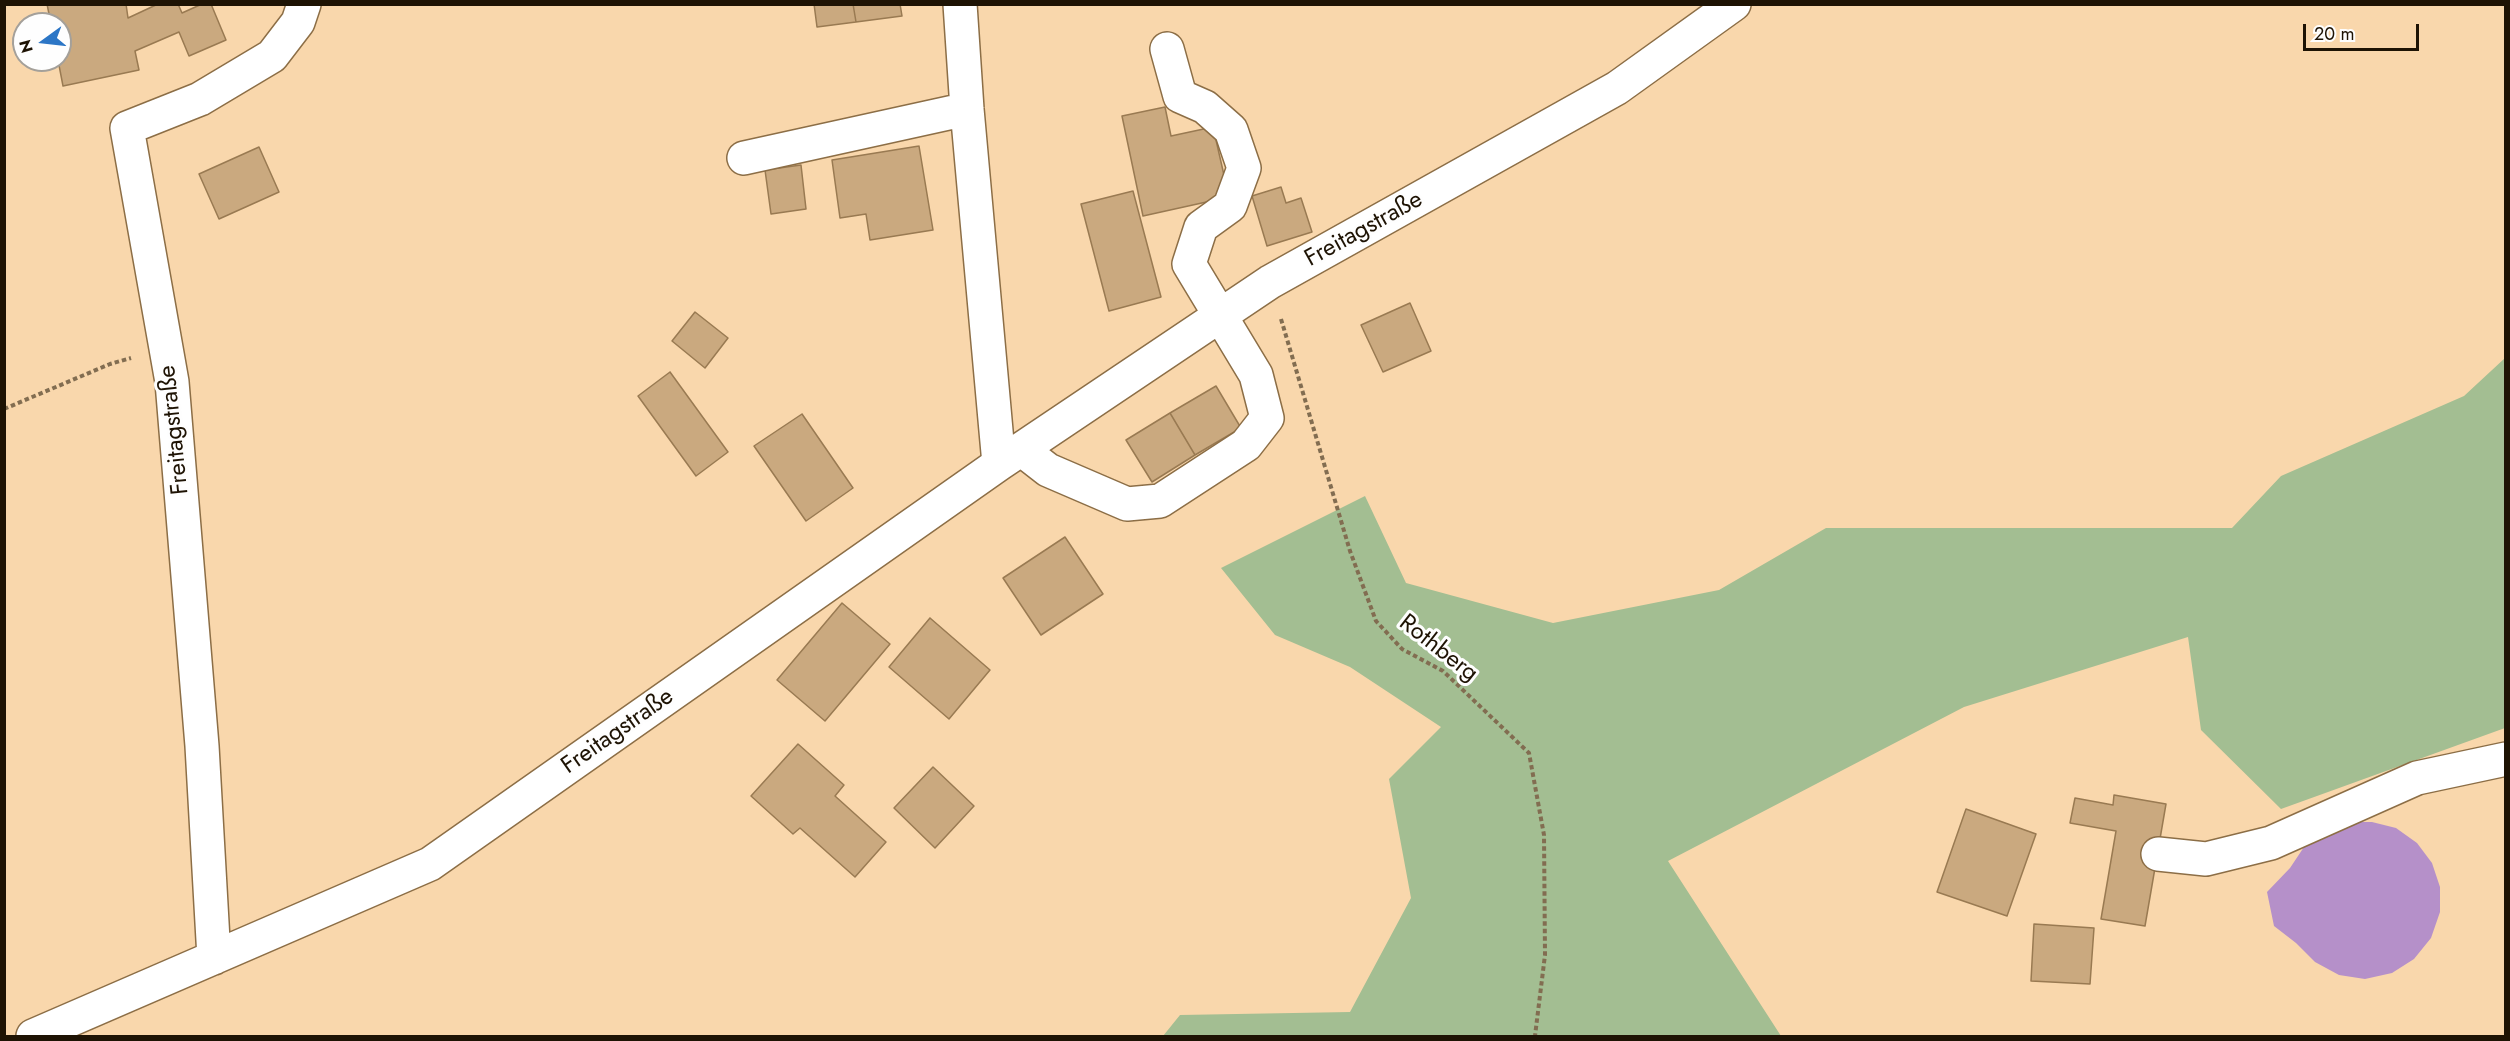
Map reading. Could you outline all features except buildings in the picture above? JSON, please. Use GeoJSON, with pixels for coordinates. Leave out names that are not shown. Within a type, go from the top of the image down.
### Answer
{"type":"FeatureCollection","features":[{"type":"Feature","properties":{"kind":"street","name":"Freitagstraße"},"geometry":{"type":"LineString","coordinates":[[214,958],[202,746],[173,394],[127,128],[200,99],[272,56],[298,22],[304,4]]}},
{"type":"Feature","properties":{"kind":"street"},"geometry":{"type":"LineString","coordinates":[[960,4],[967,109],[1010,457],[1048,470],[1128,504],[1160,501],[1246,445],[1267,418],[1256,375],[1189,264],[1201,227],[1230,206],[1244,168],[1231,130],[1205,107],[1180,96],[1167,49]]}},
{"type":"Feature","properties":{"kind":"street","name":"Freitagstraße"},"geometry":{"type":"LineString","coordinates":[[33,1036],[430,864],[1010,457],[1270,282],[1617,88],[1722,15],[1734,4]]}},
{"type":"Feature","properties":{"kind":"street"},"geometry":{"type":"LineString","coordinates":[[744,158],[967,109]]}},
{"type":"Feature","properties":{"kind":"street"},"geometry":{"type":"LineString","coordinates":[[2158,854],[2206,859],[2271,843],[2416,778],[2505,759]]}},
{"type":"Feature","properties":{"kind":"path","name":"Rothberg"},"geometry":{"type":"LineString","coordinates":[[1270,282],[1350,551],[1376,621],[1402,649],[1443,671],[1529,753],[1544,835],[1545,955],[1535,1036]]}},
{"type":"Feature","properties":{"kind":"path"},"geometry":{"type":"LineString","coordinates":[[4,409],[110,364],[166,348]]}},
{"type":"Feature","properties":{"kind":"green space"},"geometry":{"type":"Polygon","coordinates":[[[2505,358],[2505,728],[2281,809],[2201,730],[2188,637],[1964,707],[1668,861],[1781,1036],[1163,1036],[1180,1015],[1350,1012],[1411,898],[1389,779],[1441,727],[1350,667],[1275,635],[1221,568],[1365,496],[1406,583],[1553,623],[1719,590],[1826,528],[2232,528],[2281,476],[2464,396],[2505,358]]]}},
{"type":"Feature","properties":{"kind":"shaded area"},"geometry":{"type":"Polygon","coordinates":[[[2347,822],[2372,822],[2396,828],[2417,843],[2432,863],[2440,887],[2440,912],[2431,938],[2414,959],[2392,973],[2365,979],[2339,975],[2315,962],[2274,926],[2267,892],[2290,868],[2304,847],[2323,831],[2347,822]]]}}]}
